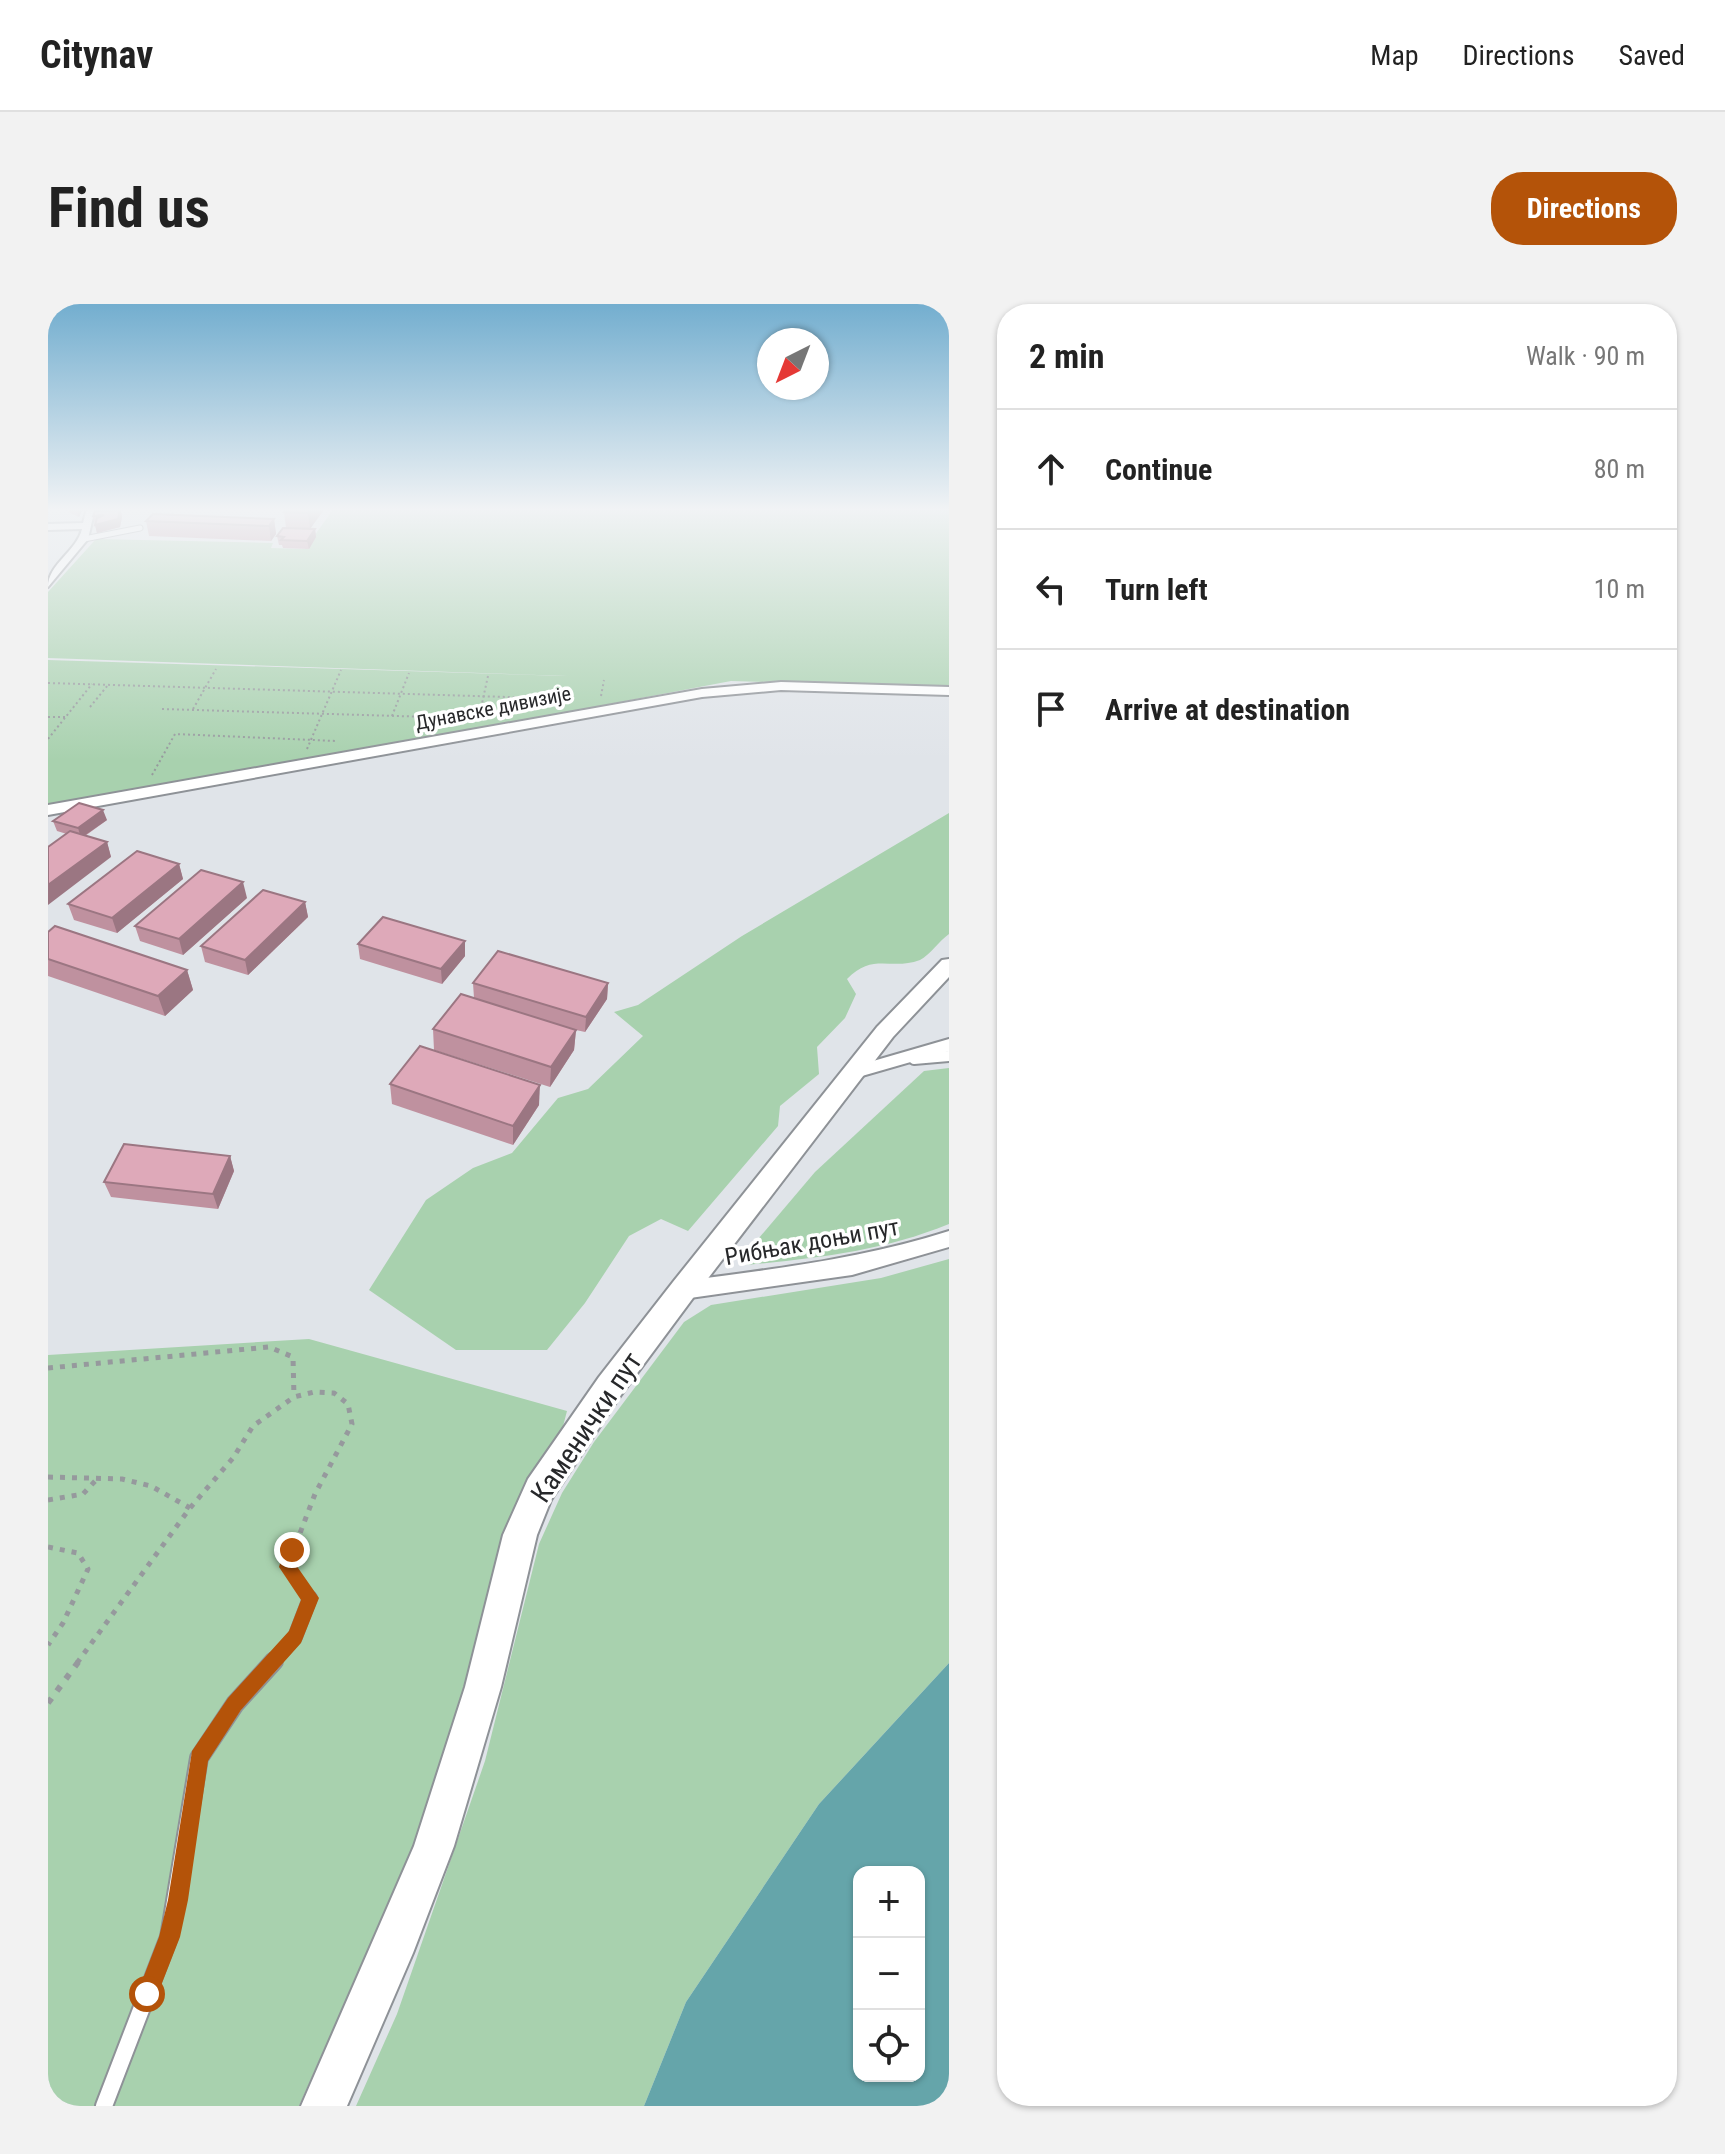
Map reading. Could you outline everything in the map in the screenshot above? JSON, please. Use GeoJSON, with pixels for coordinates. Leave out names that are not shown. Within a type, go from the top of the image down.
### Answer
{"type":"FeatureCollection","features":[{"type":"Feature","properties":{"kind":"street","name":"Дунавске дивизије"},"geometry":{"type":"LineString","coordinates":[[48,810],[702,693],[781,686],[949,691]]}},
{"type":"Feature","properties":{"kind":"street","name":"Каменички пут"},"geometry":{"type":"LineString","coordinates":[[324,2106],[392,1953],[434,1846],[483,1687],[520,1535],[539,1490],[594,1408],[683,1290],[923,988],[949,965]]}},
{"type":"Feature","properties":{"kind":"street"},"geometry":{"type":"LineString","coordinates":[[855,1072],[949,1045]]}},
{"type":"Feature","properties":{"kind":"street","name":"Рибњак доњи пут"},"geometry":{"type":"LineString","coordinates":[[683,1290],[803,1275],[879,1259],[949,1239]]}},
{"type":"Feature","properties":{"kind":"lane"},"geometry":{"type":"LineString","coordinates":[[900,1060],[949,1056]]}},
{"type":"Feature","properties":{"kind":"lane"},"geometry":{"type":"LineString","coordinates":[[104,2106],[169,1937],[199,1758],[235,1704],[295,1637],[310,1598]]}},
{"type":"Feature","properties":{"kind":"path"},"geometry":{"type":"LineString","coordinates":[[193,709],[216,669]]}},
{"type":"Feature","properties":{"kind":"path"},"geometry":{"type":"LineString","coordinates":[[306,751],[341,670]]}},
{"type":"Feature","properties":{"kind":"path"},"geometry":{"type":"LineString","coordinates":[[392,716],[409,673]]}},
{"type":"Feature","properties":{"kind":"path"},"geometry":{"type":"LineString","coordinates":[[479,719],[488,676]]}},
{"type":"Feature","properties":{"kind":"path"},"geometry":{"type":"LineString","coordinates":[[591,698],[603,696],[604,680]]}},
{"type":"Feature","properties":{"kind":"path"},"geometry":{"type":"LineString","coordinates":[[48,683],[580,700]]}},
{"type":"Feature","properties":{"kind":"path"},"geometry":{"type":"LineString","coordinates":[[48,739],[92,684]]}},
{"type":"Feature","properties":{"kind":"path"},"geometry":{"type":"LineString","coordinates":[[90,707],[108,685]]}},
{"type":"Feature","properties":{"kind":"path"},"geometry":{"type":"LineString","coordinates":[[162,709],[465,718]]}},
{"type":"Feature","properties":{"kind":"path"},"geometry":{"type":"LineString","coordinates":[[48,717],[66,717]]}},
{"type":"Feature","properties":{"kind":"path"},"geometry":{"type":"LineString","coordinates":[[151,777],[175,734],[340,741]]}},
{"type":"Feature","properties":{"kind":"path"},"geometry":{"type":"LineString","coordinates":[[48,1368],[269,1347],[293,1357],[294,1397]]}},
{"type":"Feature","properties":{"kind":"path"},"geometry":{"type":"LineString","coordinates":[[48,1703],[190,1508],[233,1458],[253,1426],[294,1397],[314,1392],[334,1393],[348,1404],[352,1424],[320,1483],[298,1532],[287,1567],[310,1598]]}},
{"type":"Feature","properties":{"kind":"path"},"geometry":{"type":"LineString","coordinates":[[48,1477],[151,1486],[190,1508]]}},
{"type":"Feature","properties":{"kind":"path"},"geometry":{"type":"LineString","coordinates":[[48,1500],[83,1495],[94,1488],[98,1479]]}},
{"type":"Feature","properties":{"kind":"path"},"geometry":{"type":"LineString","coordinates":[[48,1547],[78,1553],[88,1569],[63,1623],[48,1645]]}},
{"type":"Feature","properties":{"kind":"green space"},"geometry":{"type":"Polygon","coordinates":[[[48,592],[949,592],[949,687],[731,681],[340,755],[48,804],[48,660],[567,676],[48,658],[48,592]]]}},
{"type":"Feature","properties":{"kind":"green space"},"geometry":{"type":"Polygon","coordinates":[[[949,813],[949,934],[920,960],[865,966],[847,979],[856,994],[845,1018],[817,1047],[819,1074],[780,1106],[778,1126],[688,1231],[661,1219],[629,1236],[585,1303],[547,1350],[456,1350],[369,1290],[426,1200],[473,1168],[512,1153],[558,1098],[588,1089],[643,1036],[614,1012],[638,1005],[742,936],[949,813]]]}},
{"type":"Feature","properties":{"kind":"green space"},"geometry":{"type":"Polygon","coordinates":[[[949,1068],[949,1224],[875,1247],[747,1265],[742,1258],[815,1172],[924,1071],[949,1068]]]}},
{"type":"Feature","properties":{"kind":"green space"},"geometry":{"type":"Polygon","coordinates":[[[949,1259],[949,1663],[819,1804],[686,2002],[644,2106],[356,2106],[397,2014],[485,1761],[539,1544],[562,1493],[594,1442],[684,1322],[711,1305],[881,1278],[949,1259]]]}},
{"type":"Feature","properties":{"kind":"green space"},"geometry":{"type":"Polygon","coordinates":[[[309,1339],[567,1411],[561,1434],[527,1481],[507,1525],[452,1743],[420,1834],[299,2106],[48,2106],[48,1355],[309,1339]]]}},
{"type":"Feature","properties":{"kind":"water"},"geometry":{"type":"Polygon","coordinates":[[[949,1663],[949,2106],[644,2106],[686,2002],[819,1804],[949,1663]]]}},
{"type":"Feature","properties":{"kind":"building"},"geometry":{"type":"Polygon","coordinates":[[[79,803],[103,810],[78,828],[53,821],[79,803]]]}},
{"type":"Feature","properties":{"kind":"building"},"geometry":{"type":"Polygon","coordinates":[[[70,831],[107,842],[48,885],[48,847],[70,831]]]}},
{"type":"Feature","properties":{"kind":"building"},"geometry":{"type":"Polygon","coordinates":[[[137,851],[179,864],[112,918],[68,904],[137,851]]]}},
{"type":"Feature","properties":{"kind":"building"},"geometry":{"type":"Polygon","coordinates":[[[201,870],[243,882],[179,939],[135,926],[201,870]]]}},
{"type":"Feature","properties":{"kind":"building"},"geometry":{"type":"Polygon","coordinates":[[[263,890],[305,902],[245,960],[201,946],[263,890]]]}},
{"type":"Feature","properties":{"kind":"building"},"geometry":{"type":"Polygon","coordinates":[[[383,917],[465,941],[441,969],[358,944],[383,917]]]}},
{"type":"Feature","properties":{"kind":"building"},"geometry":{"type":"Polygon","coordinates":[[[55,926],[187,970],[158,996],[48,959],[48,932],[55,926]]]}},
{"type":"Feature","properties":{"kind":"building"},"geometry":{"type":"Polygon","coordinates":[[[498,951],[608,983],[586,1017],[473,983],[498,951]]]}},
{"type":"Feature","properties":{"kind":"building"},"geometry":{"type":"Polygon","coordinates":[[[461,994],[576,1030],[551,1067],[433,1029],[461,994]]]}},
{"type":"Feature","properties":{"kind":"building"},"geometry":{"type":"Polygon","coordinates":[[[420,1046],[540,1085],[513,1126],[390,1084],[420,1046]]]}},
{"type":"Feature","properties":{"kind":"building"},"geometry":{"type":"Polygon","coordinates":[[[124,1144],[230,1156],[213,1194],[104,1182],[124,1144]]]}},
{"type":"Feature","properties":{"kind":"route"},"geometry":{"type":"LineString","coordinates":[[147,1994],[169,1937],[178,1900],[199,1758],[235,1704],[295,1637],[310,1598],[287,1567],[292,1550]]}}]}
